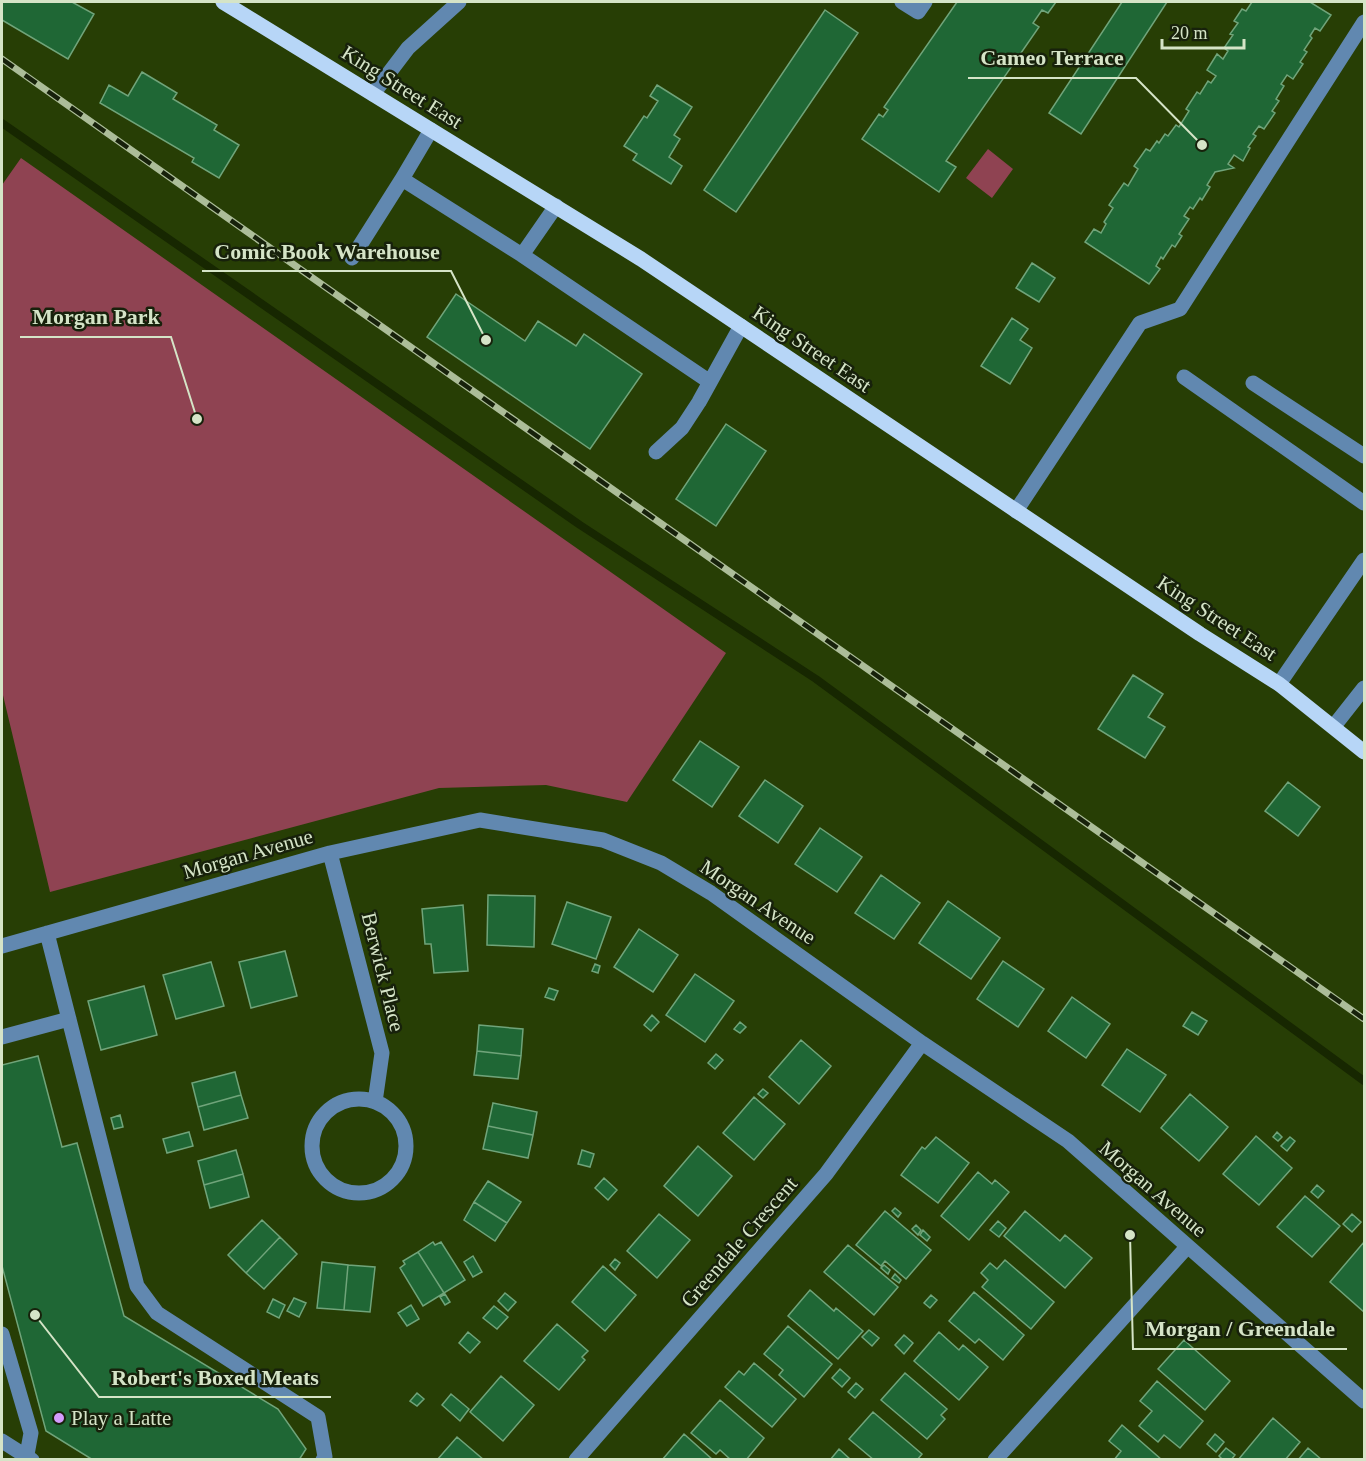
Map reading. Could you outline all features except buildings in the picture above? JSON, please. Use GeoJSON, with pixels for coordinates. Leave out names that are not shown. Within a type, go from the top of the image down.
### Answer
{"type":"FeatureCollection","features":[{"type":"Feature","properties":{"kind":"main road","name":"King Street East"},"geometry":{"type":"LineString","coordinates":[[223,2],[641,259],[1016,511],[1279,684],[1365,752]]}},
{"type":"Feature","properties":{"kind":"street"},"geometry":{"type":"LineString","coordinates":[[373,94],[408,48],[459,2]]}},
{"type":"Feature","properties":{"kind":"street"},"geometry":{"type":"LineString","coordinates":[[902,2],[918,12],[925,2]]}},
{"type":"Feature","properties":{"kind":"street"},"geometry":{"type":"LineString","coordinates":[[1016,511],[1140,323],[1180,309],[1365,22]]}},
{"type":"Feature","properties":{"kind":"street"},"geometry":{"type":"LineString","coordinates":[[352,258],[431,130]]}},
{"type":"Feature","properties":{"kind":"street"},"geometry":{"type":"LineString","coordinates":[[402,179],[522,255],[710,382]]}},
{"type":"Feature","properties":{"kind":"street"},"geometry":{"type":"LineString","coordinates":[[522,255],[556,206]]}},
{"type":"Feature","properties":{"kind":"street"},"geometry":{"type":"LineString","coordinates":[[656,452],[682,428],[741,327]]}},
{"type":"Feature","properties":{"kind":"street"},"geometry":{"type":"LineString","coordinates":[[1184,377],[1365,503]]}},
{"type":"Feature","properties":{"kind":"street"},"geometry":{"type":"LineString","coordinates":[[1252,383],[1365,456]]}},
{"type":"Feature","properties":{"kind":"street"},"geometry":{"type":"LineString","coordinates":[[1279,684],[1365,560]]}},
{"type":"Feature","properties":{"kind":"street"},"geometry":{"type":"LineString","coordinates":[[1334,726],[1365,688]]}},
{"type":"Feature","properties":{"kind":"street","name":"Morgan Avenue"},"geometry":{"type":"LineString","coordinates":[[2,946],[330,853],[480,820],[603,840],[661,863],[711,893],[922,1042],[1068,1141],[1365,1401]]}},
{"type":"Feature","properties":{"kind":"street","name":"Berwick Place"},"geometry":{"type":"LineString","coordinates":[[330,853],[382,1053],[375,1102]]}},
{"type":"Feature","properties":{"kind":"street"},"geometry":{"type":"LineString","coordinates":[[47,933],[137,1286],[157,1313],[318,1417],[325,1457],[323,1460]]}},
{"type":"Feature","properties":{"kind":"street"},"geometry":{"type":"LineString","coordinates":[[2,1037],[69,1019]]}},
{"type":"Feature","properties":{"kind":"street","name":"Greendale Crescent"},"geometry":{"type":"LineString","coordinates":[[576,1460],[826,1174],[922,1042]]}},
{"type":"Feature","properties":{"kind":"street"},"geometry":{"type":"LineString","coordinates":[[368,1099],[375,1102],[384,1105],[399,1119],[405,1134],[406,1156],[400,1172],[389,1184],[374,1192],[354,1194],[339,1189],[325,1179],[315,1166],[312,1137],[318,1121],[333,1106],[349,1100],[368,1099]]}},
{"type":"Feature","properties":{"kind":"street"},"geometry":{"type":"LineString","coordinates":[[995,1460],[1187,1247]]}},
{"type":"Feature","properties":{"kind":"street"},"geometry":{"type":"LineString","coordinates":[[2,1334],[32,1432],[28,1459],[2,1441]]}},
{"type":"Feature","properties":{"kind":"shaded area"},"geometry":{"type":"Polygon","coordinates":[[[988,149],[1013,169],[992,198],[966,178],[988,149]]]}},
{"type":"Feature","properties":{"kind":"shaded area"},"geometry":{"type":"Polygon","coordinates":[[[21,158],[726,653],[627,802],[546,785],[439,788],[50,892],[2,691],[2,185],[21,158]]]}},
{"type":"Feature","properties":{"kind":"waterway"},"geometry":{"type":"LineString","coordinates":[[2,123],[580,525],[816,679],[1364,1081]]}},
{"type":"Feature","properties":{"kind":"railway"},"geometry":{"type":"LineString","coordinates":[[2,59],[1364,1019]]}},
{"type":"Feature","properties":{"kind":"place","name":"Cameo Terrace"},"geometry":{"type":"Point","coordinates":[1202,145]}},
{"type":"Feature","properties":{"kind":"place","name":"Comic Book Warehouse"},"geometry":{"type":"Point","coordinates":[486,340]}},
{"type":"Feature","properties":{"kind":"place","name":"Morgan Park"},"geometry":{"type":"Point","coordinates":[197,419]}},
{"type":"Feature","properties":{"kind":"place","name":"Morgan / Greendale"},"geometry":{"type":"Point","coordinates":[1130,1235]}},
{"type":"Feature","properties":{"kind":"place","name":"Robert's Boxed Meats"},"geometry":{"type":"Point","coordinates":[35,1315]}},
{"type":"Feature","properties":{"kind":"place","name":"Play a Latte"},"geometry":{"type":"Point","coordinates":[59,1418]}}]}
